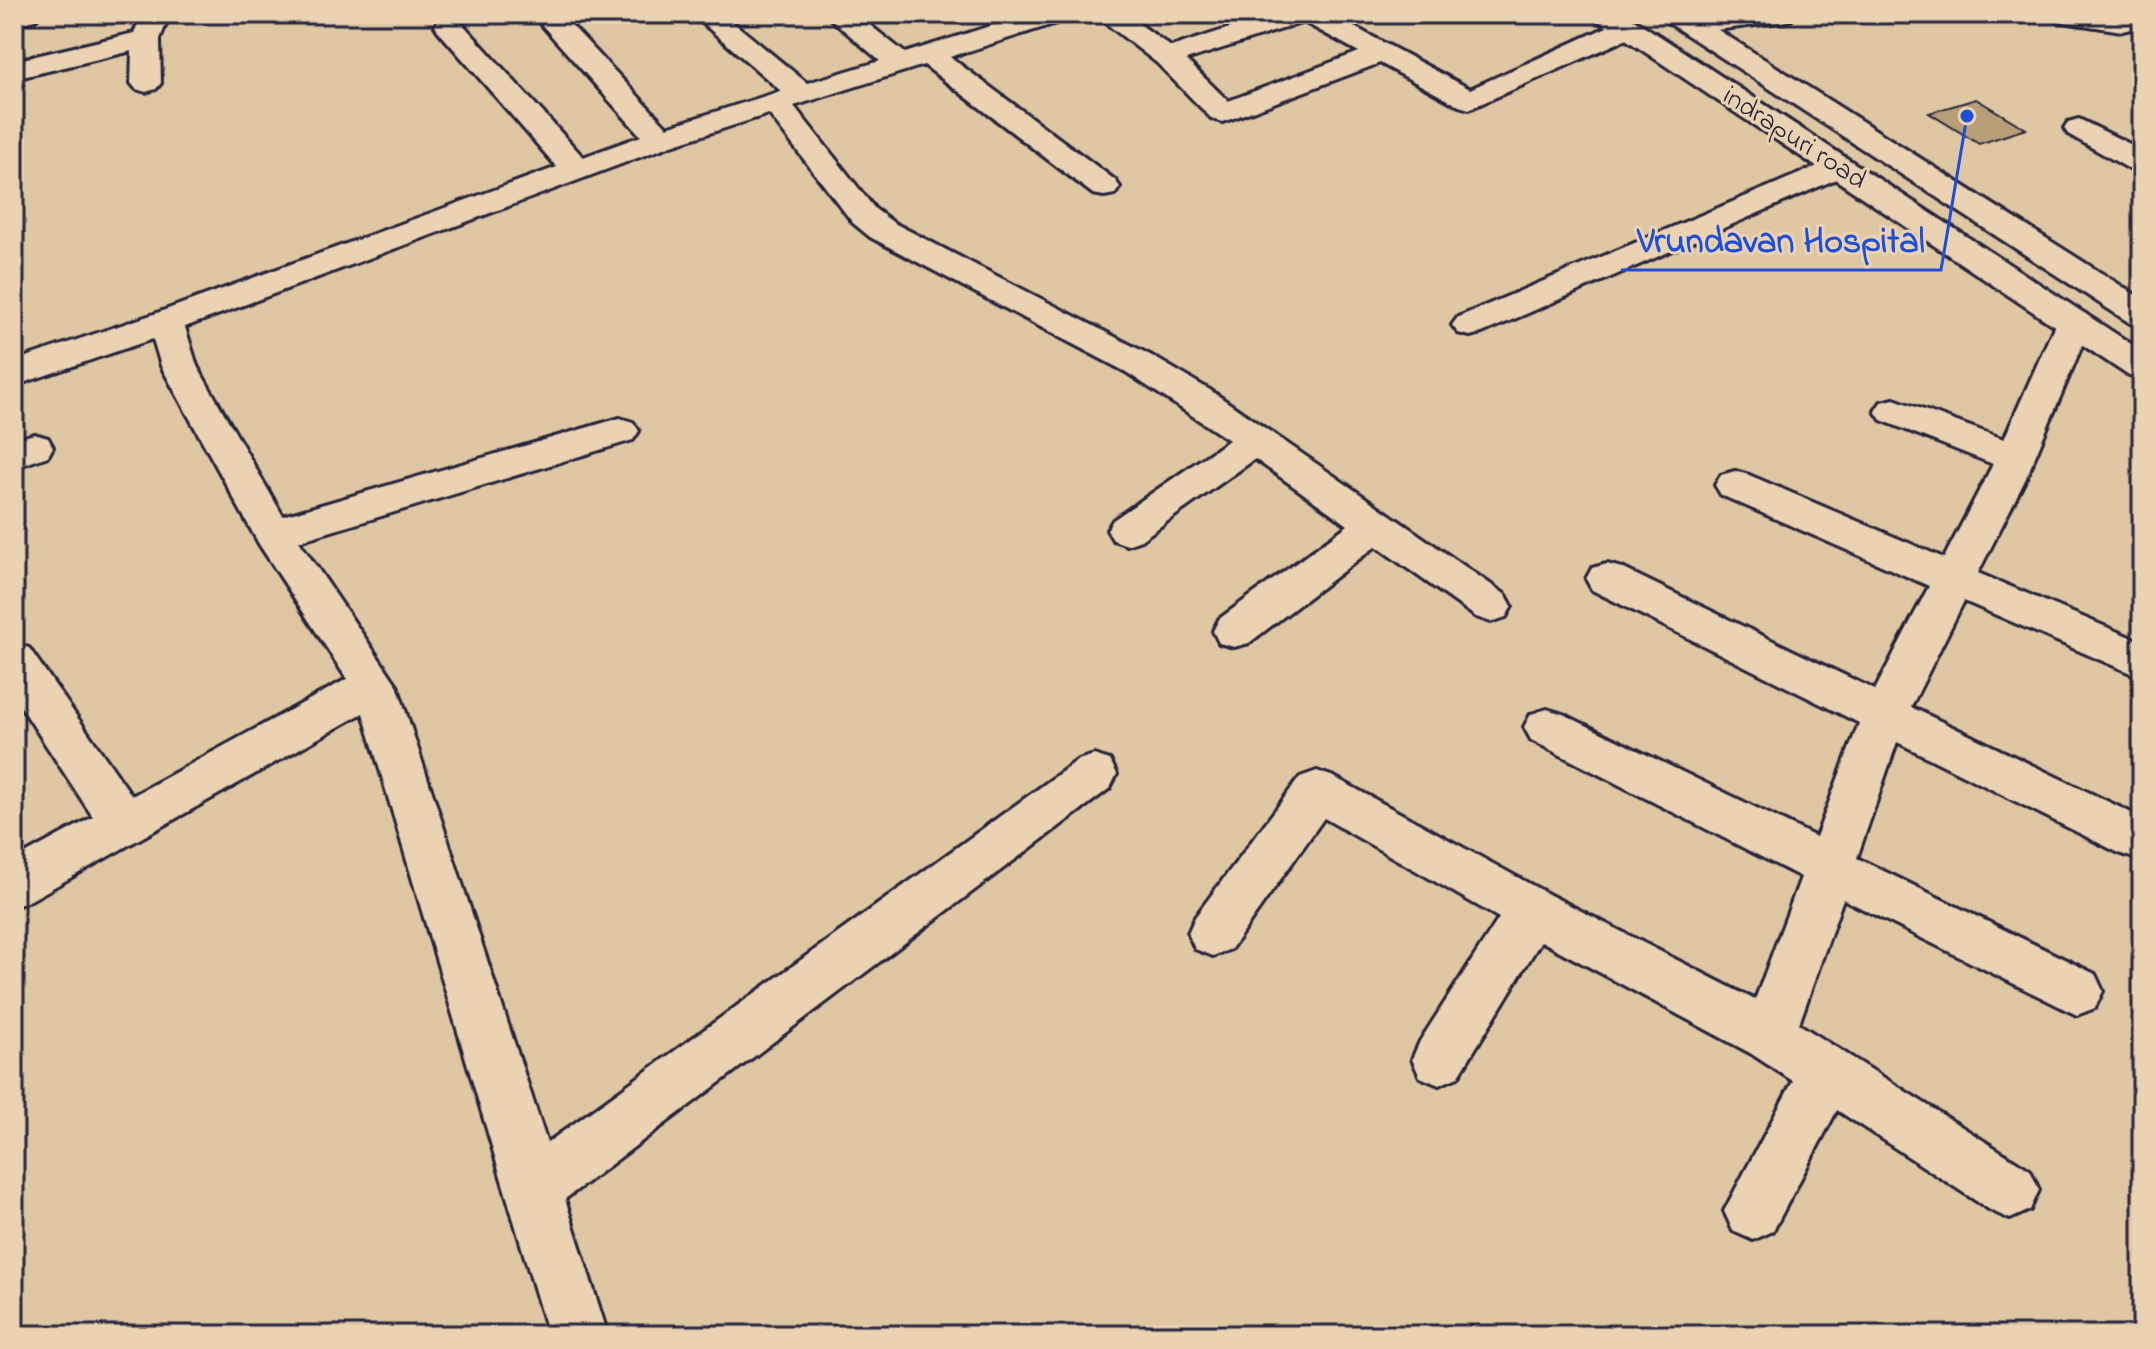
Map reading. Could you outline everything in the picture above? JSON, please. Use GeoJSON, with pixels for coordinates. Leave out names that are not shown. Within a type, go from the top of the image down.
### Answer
{"type":"FeatureCollection","features":[{"type":"Feature","properties":{"kind":"street"},"geometry":{"type":"LineString","coordinates":[[14,17],[25,14]]}},
{"type":"Feature","properties":{"kind":"street"},"geometry":{"type":"LineString","coordinates":[[546,14],[661,139]]}},
{"type":"Feature","properties":{"kind":"street"},"geometry":{"type":"LineString","coordinates":[[706,14],[789,98],[864,216],[882,230],[1139,364],[1197,399],[1491,606]]}},
{"type":"Feature","properties":{"kind":"street"},"geometry":{"type":"LineString","coordinates":[[839,14],[914,59],[1104,187]]}},
{"type":"Feature","properties":{"kind":"street"},"geometry":{"type":"LineString","coordinates":[[14,374],[166,322],[661,139],[1056,14]]}},
{"type":"Feature","properties":{"kind":"street"},"geometry":{"type":"LineString","coordinates":[[1108,14],[1167,57],[1223,113],[1382,53]]}},
{"type":"Feature","properties":{"kind":"street"},"geometry":{"type":"LineString","coordinates":[[1167,57],[1301,14]]}},
{"type":"Feature","properties":{"kind":"street"},"geometry":{"type":"LineString","coordinates":[[1310,14],[1469,100],[1618,21]]}},
{"type":"Feature","properties":{"kind":"street"},"geometry":{"type":"LineString","coordinates":[[1682,20],[1781,14]]}},
{"type":"Feature","properties":{"kind":"street"},"geometry":{"type":"LineString","coordinates":[[2063,14],[2122,23]]}},
{"type":"Feature","properties":{"kind":"street","name":"indrapuri road"},"geometry":{"type":"LineString","coordinates":[[1682,20],[2142,315]]}},
{"type":"Feature","properties":{"kind":"street","name":"indrapuri road"},"geometry":{"type":"LineString","coordinates":[[1618,21],[2142,368]]}},
{"type":"Feature","properties":{"kind":"street"},"geometry":{"type":"LineString","coordinates":[[449,26],[577,170]]}},
{"type":"Feature","properties":{"kind":"street"},"geometry":{"type":"LineString","coordinates":[[14,70],[151,27],[146,83]]}},
{"type":"Feature","properties":{"kind":"street"},"geometry":{"type":"LineString","coordinates":[[2079,128],[2142,163]]}},
{"type":"Feature","properties":{"kind":"street"},"geometry":{"type":"LineString","coordinates":[[1470,325],[1837,167]]}},
{"type":"Feature","properties":{"kind":"street"},"geometry":{"type":"LineString","coordinates":[[166,322],[179,366],[273,534],[375,685],[578,1335]]}},
{"type":"Feature","properties":{"kind":"street"},"geometry":{"type":"LineString","coordinates":[[1769,1035],[1884,715],[2014,458],[2074,322]]}},
{"type":"Feature","properties":{"kind":"street"},"geometry":{"type":"LineString","coordinates":[[1894,411],[2014,458]]}},
{"type":"Feature","properties":{"kind":"street"},"geometry":{"type":"LineString","coordinates":[[273,534],[620,431]]}},
{"type":"Feature","properties":{"kind":"street"},"geometry":{"type":"LineString","coordinates":[[1127,530],[1255,440]]}},
{"type":"Feature","properties":{"kind":"street"},"geometry":{"type":"LineString","coordinates":[[1735,485],[2142,661]]}},
{"type":"Feature","properties":{"kind":"street"},"geometry":{"type":"LineString","coordinates":[[1234,631],[1376,525]]}},
{"type":"Feature","properties":{"kind":"street"},"geometry":{"type":"LineString","coordinates":[[1607,579],[2136,838]]}},
{"type":"Feature","properties":{"kind":"street"},"geometry":{"type":"LineString","coordinates":[[14,660],[124,824]]}},
{"type":"Feature","properties":{"kind":"street"},"geometry":{"type":"LineString","coordinates":[[14,885],[375,685]]}},
{"type":"Feature","properties":{"kind":"street"},"geometry":{"type":"LineString","coordinates":[[1547,727],[2077,991]]}},
{"type":"Feature","properties":{"kind":"street"},"geometry":{"type":"LineString","coordinates":[[533,1187],[1094,774]]}},
{"type":"Feature","properties":{"kind":"street"},"geometry":{"type":"LineString","coordinates":[[1213,933],[1317,791],[1532,911],[1769,1035],[2010,1190]]}},
{"type":"Feature","properties":{"kind":"street"},"geometry":{"type":"LineString","coordinates":[[1439,1059],[1532,911]]}},
{"type":"Feature","properties":{"kind":"street"},"geometry":{"type":"LineString","coordinates":[[1753,1211],[1828,1071]]}},
{"type":"Feature","properties":{"kind":"building"},"geometry":{"type":"Polygon","coordinates":[[[1976,99],[2026,129],[1979,144],[1929,113],[1976,99]]]}},
{"type":"Feature","properties":{"kind":"place","name":"Vrundavan Hospital"},"geometry":{"type":"Point","coordinates":[1967,116]}}]}
